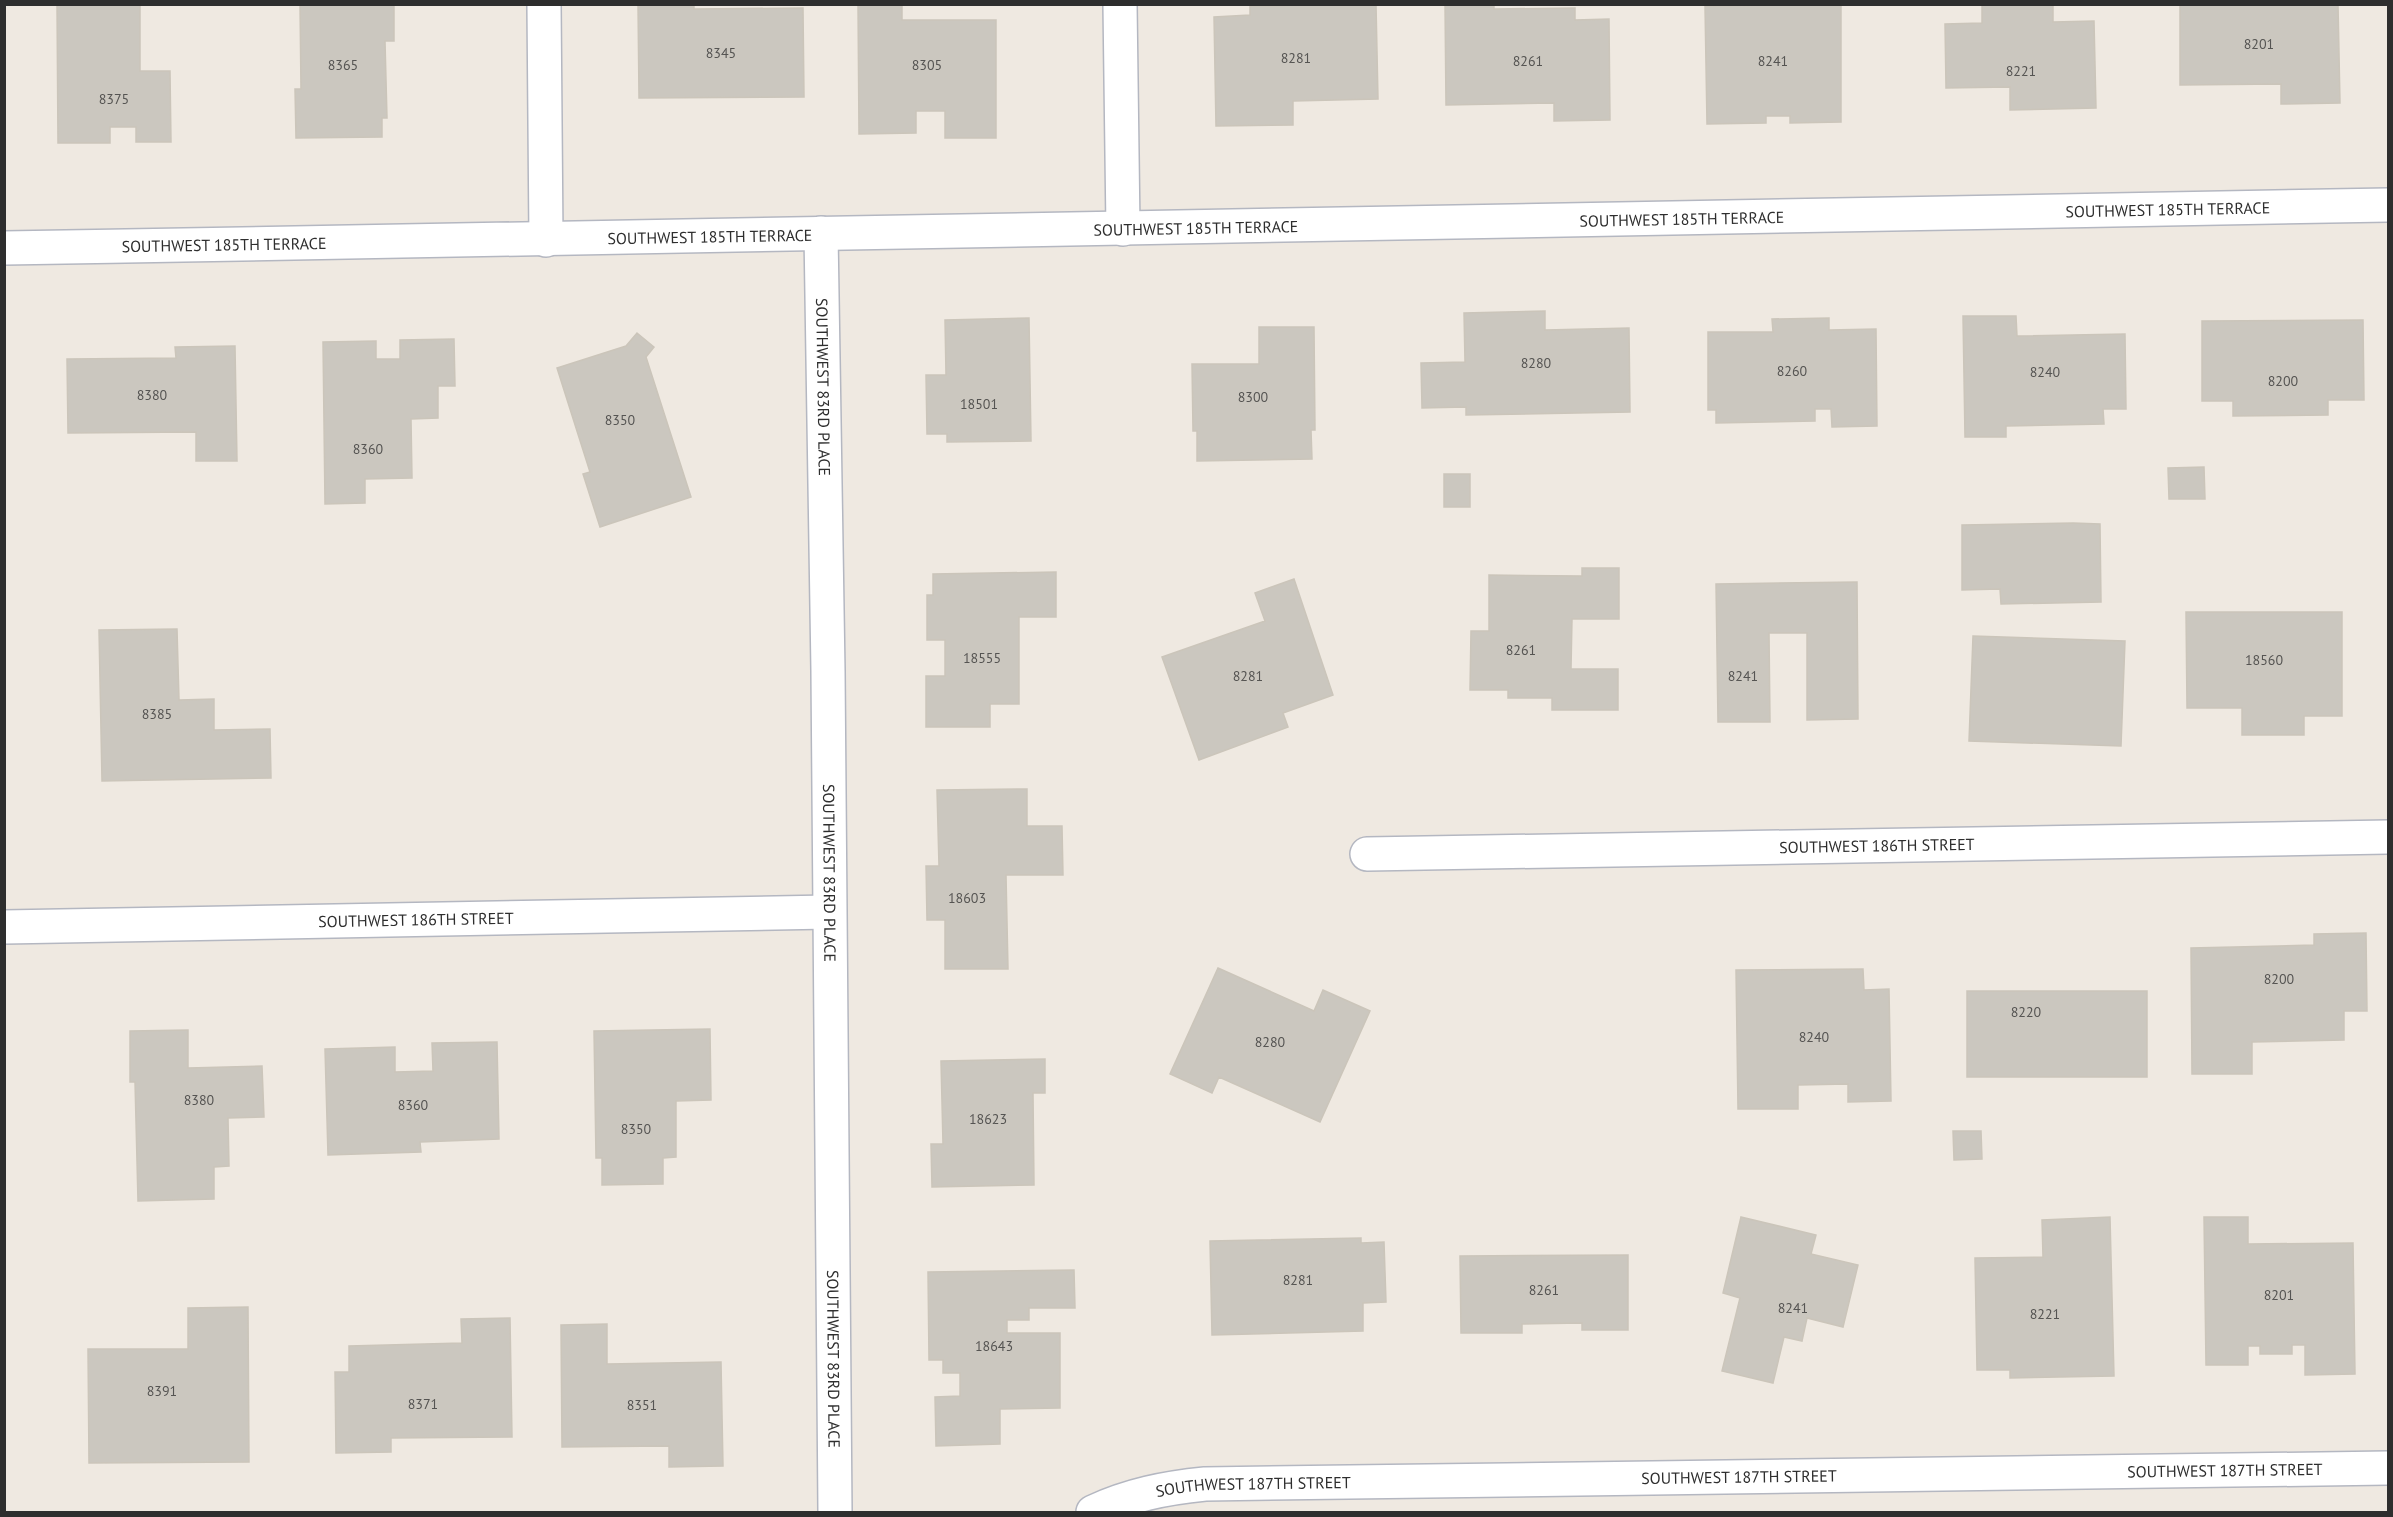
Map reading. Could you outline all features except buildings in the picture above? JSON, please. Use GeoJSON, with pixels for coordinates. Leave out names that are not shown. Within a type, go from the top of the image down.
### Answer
{"type":"FeatureCollection","features":[{"type":"Feature","properties":{"kind":"street"},"geometry":{"type":"LineString","coordinates":[[544,4],[546,240]]}},
{"type":"Feature","properties":{"kind":"street"},"geometry":{"type":"LineString","coordinates":[[1120,4],[1123,229]]}},
{"type":"Feature","properties":{"kind":"street","name":"SOUTHWEST 185TH TERRACE"},"geometry":{"type":"LineString","coordinates":[[4,248],[2388,205]]}},
{"type":"Feature","properties":{"kind":"street","name":"SOUTHWEST 83RD PLACE"},"geometry":{"type":"LineString","coordinates":[[821,233],[828,671],[835,1512]]}},
{"type":"Feature","properties":{"kind":"street","name":"SOUTHWEST 186TH STREET"},"geometry":{"type":"LineString","coordinates":[[1366,854],[2388,837]]}},
{"type":"Feature","properties":{"kind":"street","name":"SOUTHWEST 186TH STREET"},"geometry":{"type":"LineString","coordinates":[[4,927],[829,912]]}},
{"type":"Feature","properties":{"kind":"street","name":"SOUTHWEST 187TH STREET"},"geometry":{"type":"LineString","coordinates":[[1093,1512],[1127,1497],[1169,1488],[1205,1484],[2388,1468]]}}]}
